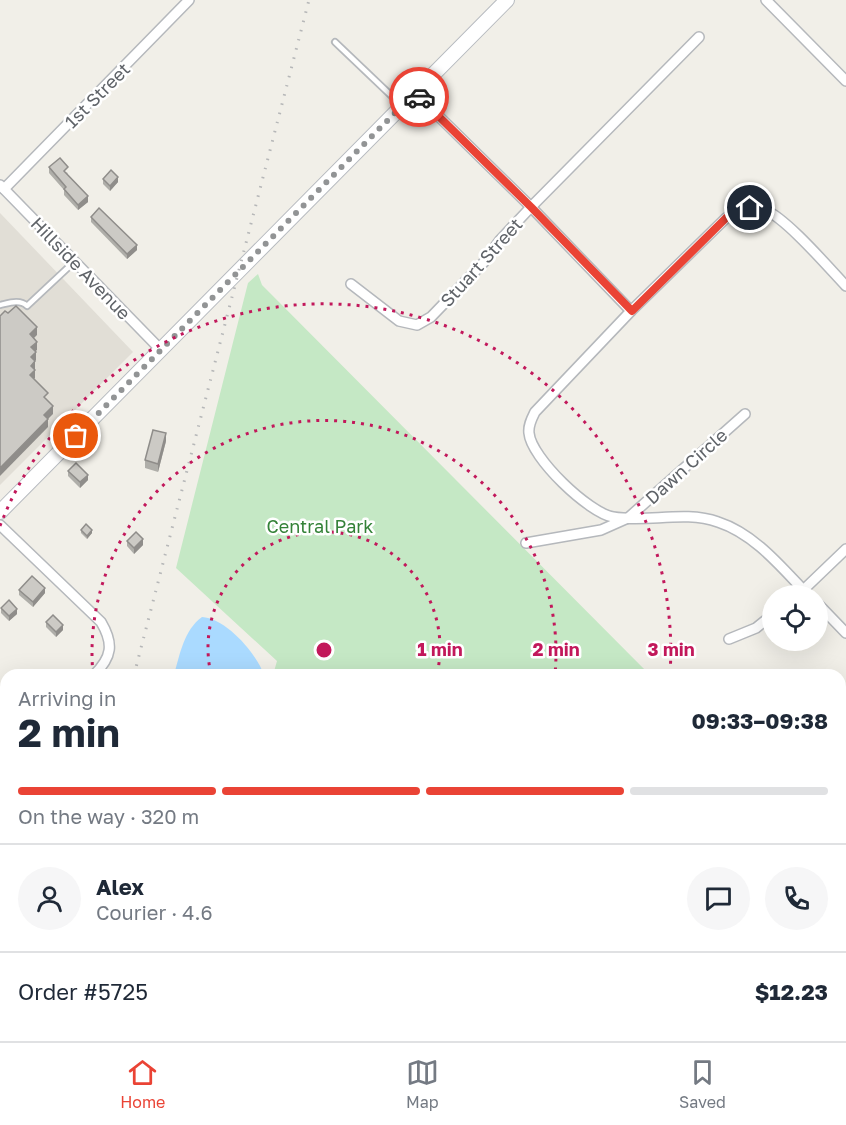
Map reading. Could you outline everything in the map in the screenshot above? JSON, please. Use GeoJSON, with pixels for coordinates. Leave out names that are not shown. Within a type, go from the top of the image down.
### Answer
{"type":"FeatureCollection","features":[{"type":"Feature","properties":{"kind":"street","name":"1st Street"},"geometry":{"type":"LineString","coordinates":[[2,187],[189,0]]}},
{"type":"Feature","properties":{"kind":"street"},"geometry":{"type":"LineString","coordinates":[[0,512],[507,0]]}},
{"type":"Feature","properties":{"kind":"street"},"geometry":{"type":"LineString","coordinates":[[766,0],[846,81]]}},
{"type":"Feature","properties":{"kind":"street","name":"Stuart Street"},"geometry":{"type":"LineString","coordinates":[[351,284],[399,321],[417,325],[431,318],[531,207],[699,37]]}},
{"type":"Feature","properties":{"kind":"street"},"geometry":{"type":"LineString","coordinates":[[415,93],[632,311]]}},
{"type":"Feature","properties":{"kind":"street","name":"Hillside Avenue"},"geometry":{"type":"LineString","coordinates":[[2,187],[161,350]]}},
{"type":"Feature","properties":{"kind":"street"},"geometry":{"type":"LineString","coordinates":[[795,585],[765,551],[742,532],[717,521],[692,516],[613,517],[597,512],[582,501],[537,452],[529,433],[530,422],[535,412],[632,311],[726,218],[742,209],[766,210],[782,221],[846,285]]}},
{"type":"Feature","properties":{"kind":"street","name":"Dawn Circle"},"geometry":{"type":"LineString","coordinates":[[628,518],[745,414]]}},
{"type":"Feature","properties":{"kind":"street"},"geometry":{"type":"LineString","coordinates":[[526,543],[601,530],[628,518]]}},
{"type":"Feature","properties":{"kind":"street"},"geometry":{"type":"LineString","coordinates":[[0,525],[101,622],[108,633],[111,645],[109,655],[98,669]]}},
{"type":"Feature","properties":{"kind":"street"},"geometry":{"type":"LineString","coordinates":[[812,585],[846,549]]}},
{"type":"Feature","properties":{"kind":"street"},"geometry":{"type":"LineString","coordinates":[[828,614],[846,633]]}},
{"type":"Feature","properties":{"kind":"street"},"geometry":{"type":"LineString","coordinates":[[729,639],[762,623]]}},
{"type":"Feature","properties":{"kind":"lane"},"geometry":{"type":"LineString","coordinates":[[335,42],[402,106]]}},
{"type":"Feature","properties":{"kind":"lane"},"geometry":{"type":"LineString","coordinates":[[0,305],[16,302],[27,306],[75,262]]}},
{"type":"Feature","properties":{"kind":"shaded area"},"geometry":{"type":"Polygon","coordinates":[[[0,213],[133,352],[0,485],[0,213]]]}},
{"type":"Feature","properties":{"kind":"green space","name":"Central Park"},"geometry":{"type":"Polygon","coordinates":[[[258,274],[262,285],[644,669],[275,669],[277,661],[176,568],[248,283],[258,274]]]}},
{"type":"Feature","properties":{"kind":"water"},"geometry":{"type":"Polygon","coordinates":[[[202,617],[211,619],[230,630],[248,648],[261,669],[176,669],[187,636],[202,617]]]}},
{"type":"Feature","properties":{"kind":"building"},"geometry":{"type":"Polygon","coordinates":[[[60,158],[68,167],[64,171],[88,196],[78,205],[49,167],[60,158]]]}},
{"type":"Feature","properties":{"kind":"building"},"geometry":{"type":"Polygon","coordinates":[[[111,170],[118,177],[110,186],[103,179],[111,170]]]}},
{"type":"Feature","properties":{"kind":"building"},"geometry":{"type":"Polygon","coordinates":[[[99,208],[137,245],[127,254],[91,217],[99,208]]]}},
{"type":"Feature","properties":{"kind":"building"},"geometry":{"type":"Polygon","coordinates":[[[16,306],[37,327],[30,334],[37,342],[31,347],[36,352],[31,357],[35,361],[31,366],[35,370],[30,375],[48,393],[44,397],[53,406],[44,415],[48,419],[0,468],[0,316],[16,306]]]}},
{"type":"Feature","properties":{"kind":"building"},"geometry":{"type":"Polygon","coordinates":[[[153,430],[166,433],[158,464],[145,460],[153,430]]]}},
{"type":"Feature","properties":{"kind":"building"},"geometry":{"type":"Polygon","coordinates":[[[76,463],[88,475],[80,482],[68,471],[76,463]]]}},
{"type":"Feature","properties":{"kind":"building"},"geometry":{"type":"Polygon","coordinates":[[[86,524],[92,530],[87,536],[81,530],[86,524]]]}},
{"type":"Feature","properties":{"kind":"building"},"geometry":{"type":"Polygon","coordinates":[[[136,532],[143,539],[134,548],[127,541],[136,532]]]}},
{"type":"Feature","properties":{"kind":"building"},"geometry":{"type":"Polygon","coordinates":[[[32,576],[45,588],[33,602],[19,590],[32,576]]]}},
{"type":"Feature","properties":{"kind":"building"},"geometry":{"type":"Polygon","coordinates":[[[9,600],[17,609],[9,616],[1,608],[9,600]]]}},
{"type":"Feature","properties":{"kind":"building"},"geometry":{"type":"Polygon","coordinates":[[[53,615],[63,625],[56,632],[46,622],[53,615]]]}},
{"type":"Feature","properties":{"kind":"railway"},"geometry":{"type":"LineString","coordinates":[[136,669],[309,0]]}},
{"type":"Feature","properties":{"kind":"way so far"},"geometry":{"type":"LineString","coordinates":[[76,436],[415,93],[419,97]]}},
{"type":"Feature","properties":{"kind":"route"},"geometry":{"type":"LineString","coordinates":[[419,97],[632,311],[726,218],[742,209],[750,208]]}}]}
